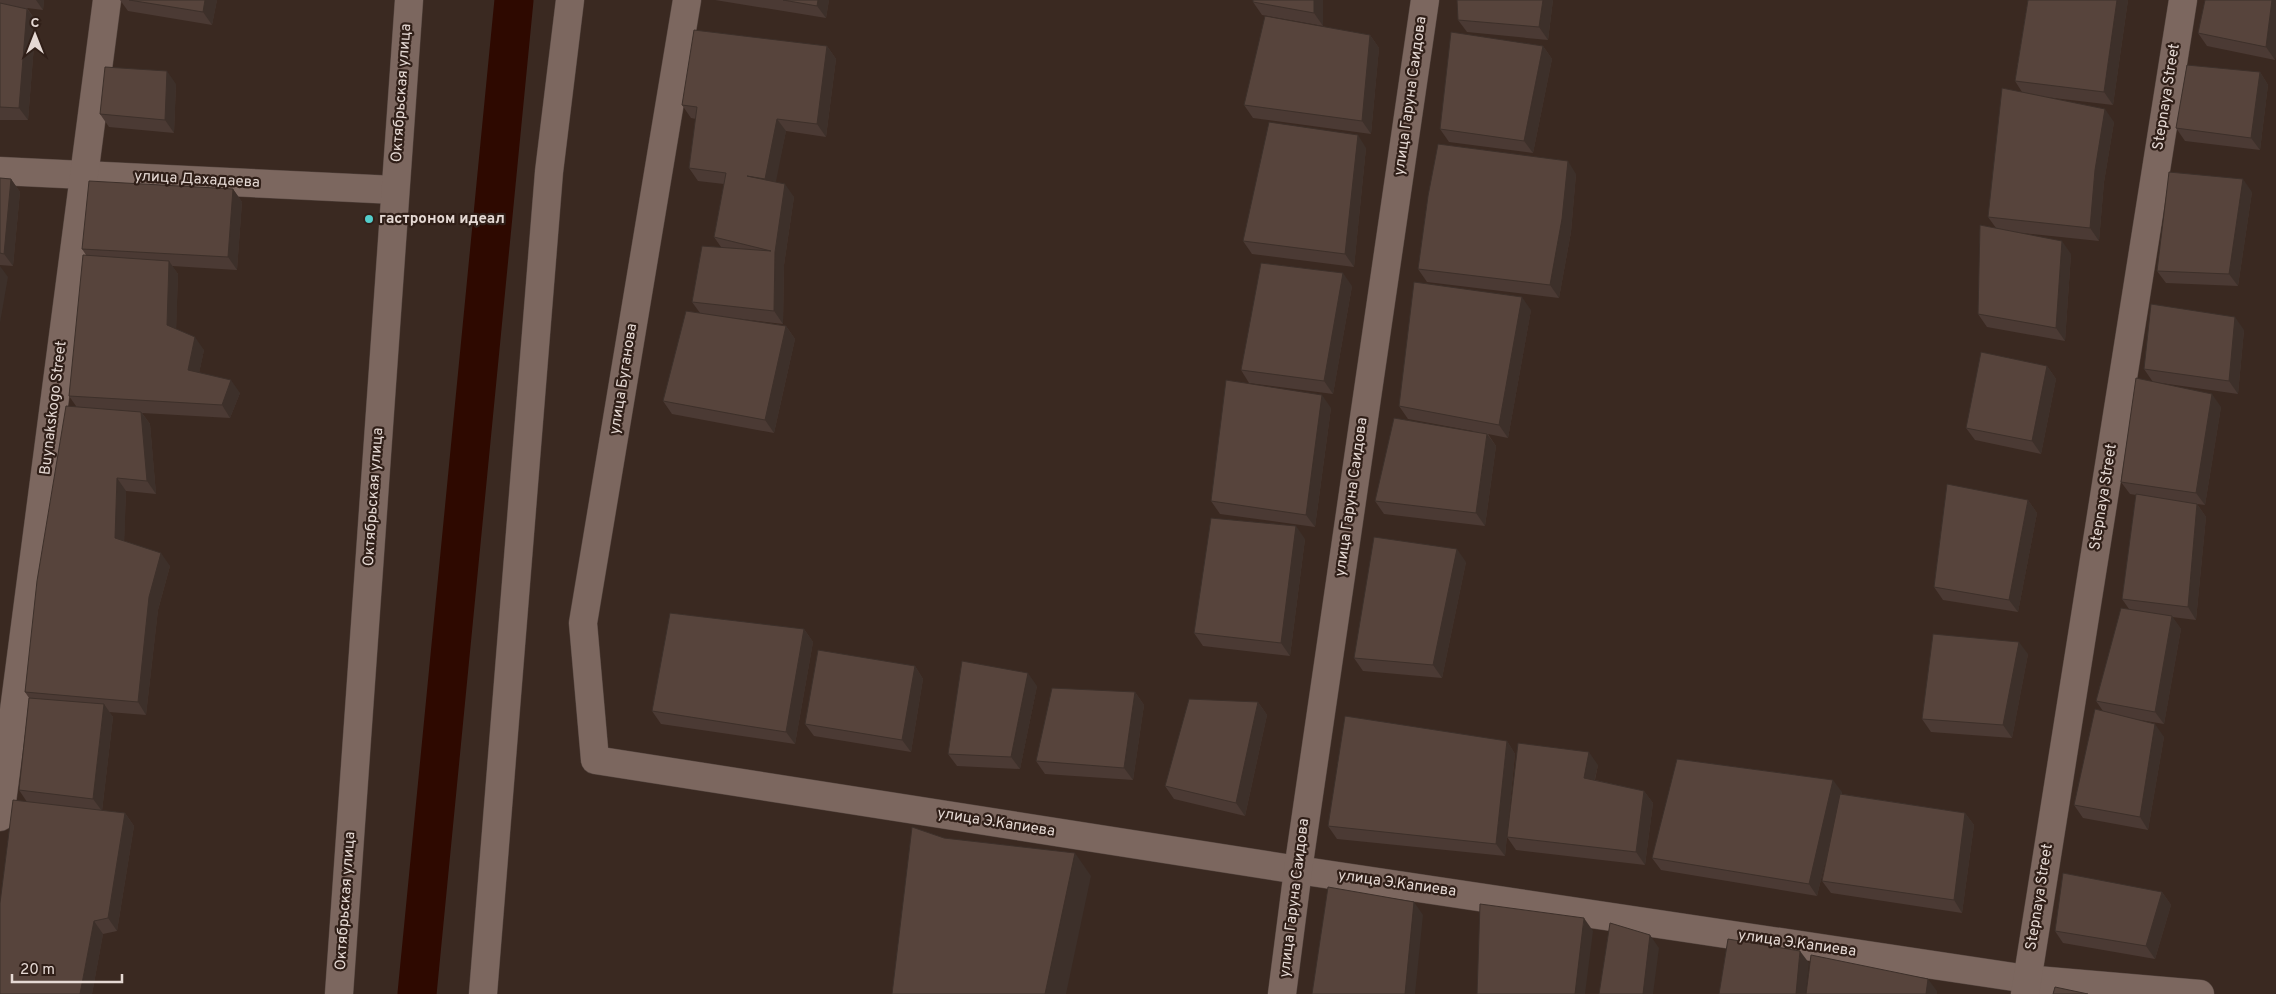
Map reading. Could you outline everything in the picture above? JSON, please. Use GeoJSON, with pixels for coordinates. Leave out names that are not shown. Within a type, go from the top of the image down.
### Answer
{"type":"FeatureCollection","features":[{"type":"Feature","properties":{"kind":"street","name":"Buynakskogo Street"},"geometry":{"type":"LineString","coordinates":[[0,817],[107,0]]}},
{"type":"Feature","properties":{"kind":"street","name":"Октябрьская улица"},"geometry":{"type":"LineString","coordinates":[[339,994],[410,0]]}},
{"type":"Feature","properties":{"kind":"street"},"geometry":{"type":"LineString","coordinates":[[483,994],[491,870],[548,172],[570,0]]}},
{"type":"Feature","properties":{"kind":"street","name":"улица Буганова"},"geometry":{"type":"LineString","coordinates":[[595,760],[583,623],[687,0]]}},
{"type":"Feature","properties":{"kind":"street","name":"улица Гаруна Саидова"},"geometry":{"type":"LineString","coordinates":[[1282,994],[1298,870],[1425,0]]}},
{"type":"Feature","properties":{"kind":"street","name":"Stepnaya Street"},"geometry":{"type":"LineString","coordinates":[[2026,986],[2183,0]]}},
{"type":"Feature","properties":{"kind":"street","name":"улица Дахадаева"},"geometry":{"type":"LineString","coordinates":[[0,171],[395,190]]}},
{"type":"Feature","properties":{"kind":"street","name":"улица Э.Капиева"},"geometry":{"type":"LineString","coordinates":[[595,760],[2026,986],[2200,994]]}},
{"type":"Feature","properties":{"kind":"building"},"geometry":{"type":"Polygon","coordinates":[[[129,0],[205,0],[203,12],[129,0]]]}},
{"type":"Feature","properties":{"kind":"building"},"geometry":{"type":"Polygon","coordinates":[[[783,0],[818,0],[817,6],[783,0]]]}},
{"type":"Feature","properties":{"kind":"building"},"geometry":{"type":"Polygon","coordinates":[[[1253,0],[1314,0],[1314,13],[1253,2],[1253,0]]]}},
{"type":"Feature","properties":{"kind":"building"},"geometry":{"type":"Polygon","coordinates":[[[1457,0],[1543,0],[1539,27],[1458,20],[1457,0]]]}},
{"type":"Feature","properties":{"kind":"building"},"geometry":{"type":"Polygon","coordinates":[[[2028,0],[2117,0],[2104,92],[2015,81],[2028,0]]]}},
{"type":"Feature","properties":{"kind":"building"},"geometry":{"type":"Polygon","coordinates":[[[2205,0],[2272,0],[2266,47],[2198,33],[2205,0]]]}},
{"type":"Feature","properties":{"kind":"building"},"geometry":{"type":"Polygon","coordinates":[[[0,3],[27,9],[19,108],[0,107],[0,3]]]}},
{"type":"Feature","properties":{"kind":"building"},"geometry":{"type":"Polygon","coordinates":[[[1265,16],[1370,35],[1362,121],[1244,105],[1265,16]]]}},
{"type":"Feature","properties":{"kind":"building"},"geometry":{"type":"Polygon","coordinates":[[[694,30],[827,46],[817,124],[777,119],[765,179],[747,176],[785,184],[775,252],[774,311],[692,302],[702,246],[771,251],[714,237],[726,173],[689,168],[697,107],[682,105],[694,30]]]}},
{"type":"Feature","properties":{"kind":"building"},"geometry":{"type":"Polygon","coordinates":[[[1451,32],[1543,46],[1524,141],[1440,129],[1451,32]]]}},
{"type":"Feature","properties":{"kind":"building"},"geometry":{"type":"Polygon","coordinates":[[[2187,65],[2260,72],[2251,138],[2176,128],[2187,65]]]}},
{"type":"Feature","properties":{"kind":"building"},"geometry":{"type":"Polygon","coordinates":[[[105,67],[167,71],[165,120],[100,114],[105,67]]]}},
{"type":"Feature","properties":{"kind":"building"},"geometry":{"type":"Polygon","coordinates":[[[2002,88],[2105,109],[2095,170],[2090,228],[1988,217],[2002,88]]]}},
{"type":"Feature","properties":{"kind":"building"},"geometry":{"type":"Polygon","coordinates":[[[1269,122],[1358,135],[1345,254],[1243,241],[1269,122]]]}},
{"type":"Feature","properties":{"kind":"building"},"geometry":{"type":"Polygon","coordinates":[[[1438,144],[1568,161],[1562,219],[1550,285],[1418,269],[1428,196],[1438,144]]]}},
{"type":"Feature","properties":{"kind":"building"},"geometry":{"type":"Polygon","coordinates":[[[2169,172],[2243,179],[2229,274],[2157,271],[2169,172]]]}},
{"type":"Feature","properties":{"kind":"building"},"geometry":{"type":"Polygon","coordinates":[[[0,178],[11,179],[4,254],[0,253],[0,178]]]}},
{"type":"Feature","properties":{"kind":"building"},"geometry":{"type":"Polygon","coordinates":[[[89,181],[233,189],[228,257],[82,249],[89,181]]]}},
{"type":"Feature","properties":{"kind":"building"},"geometry":{"type":"Polygon","coordinates":[[[1980,225],[2062,241],[2056,328],[1978,314],[1980,225]]]}},
{"type":"Feature","properties":{"kind":"building"},"geometry":{"type":"Polygon","coordinates":[[[83,255],[169,261],[167,325],[195,337],[188,370],[231,380],[222,405],[69,396],[83,255]]]}},
{"type":"Feature","properties":{"kind":"building"},"geometry":{"type":"Polygon","coordinates":[[[1261,263],[1343,273],[1324,381],[1241,370],[1261,263]]]}},
{"type":"Feature","properties":{"kind":"building"},"geometry":{"type":"Polygon","coordinates":[[[1414,282],[1522,297],[1499,425],[1399,406],[1414,282]]]}},
{"type":"Feature","properties":{"kind":"building"},"geometry":{"type":"Polygon","coordinates":[[[2151,304],[2235,317],[2229,381],[2144,369],[2151,304]]]}},
{"type":"Feature","properties":{"kind":"building"},"geometry":{"type":"Polygon","coordinates":[[[686,311],[786,326],[765,420],[663,401],[686,311]]]}},
{"type":"Feature","properties":{"kind":"building"},"geometry":{"type":"Polygon","coordinates":[[[1981,352],[2047,366],[2032,441],[1966,428],[1981,352]]]}},
{"type":"Feature","properties":{"kind":"building"},"geometry":{"type":"Polygon","coordinates":[[[2136,378],[2212,394],[2196,493],[2121,482],[2136,378]]]}},
{"type":"Feature","properties":{"kind":"building"},"geometry":{"type":"Polygon","coordinates":[[[1226,380],[1322,395],[1306,515],[1211,501],[1226,380]]]}},
{"type":"Feature","properties":{"kind":"building"},"geometry":{"type":"Polygon","coordinates":[[[66,406],[141,412],[147,481],[117,478],[115,538],[161,553],[149,597],[138,702],[25,692],[37,581],[66,406]]]}},
{"type":"Feature","properties":{"kind":"building"},"geometry":{"type":"Polygon","coordinates":[[[1394,418],[1487,434],[1476,513],[1375,501],[1394,418]]]}},
{"type":"Feature","properties":{"kind":"building"},"geometry":{"type":"Polygon","coordinates":[[[1947,484],[2028,500],[2009,600],[1934,587],[1947,484]]]}},
{"type":"Feature","properties":{"kind":"building"},"geometry":{"type":"Polygon","coordinates":[[[2136,494],[2197,504],[2188,607],[2122,599],[2136,494]]]}},
{"type":"Feature","properties":{"kind":"building"},"geometry":{"type":"Polygon","coordinates":[[[1211,518],[1296,526],[1281,643],[1194,633],[1211,518]]]}},
{"type":"Feature","properties":{"kind":"building"},"geometry":{"type":"Polygon","coordinates":[[[1374,537],[1457,549],[1433,665],[1354,658],[1374,537]]]}},
{"type":"Feature","properties":{"kind":"building"},"geometry":{"type":"Polygon","coordinates":[[[2121,608],[2172,616],[2155,712],[2096,701],[2121,608]]]}},
{"type":"Feature","properties":{"kind":"building"},"geometry":{"type":"Polygon","coordinates":[[[670,613],[804,629],[786,732],[652,711],[670,613]]]}},
{"type":"Feature","properties":{"kind":"building"},"geometry":{"type":"Polygon","coordinates":[[[1933,634],[2019,642],[2003,725],[1922,719],[1933,634]]]}},
{"type":"Feature","properties":{"kind":"building"},"geometry":{"type":"Polygon","coordinates":[[[818,650],[915,666],[902,740],[805,724],[818,650]]]}},
{"type":"Feature","properties":{"kind":"building"},"geometry":{"type":"Polygon","coordinates":[[[962,661],[1028,673],[1011,757],[948,754],[962,661]]]}},
{"type":"Feature","properties":{"kind":"building"},"geometry":{"type":"Polygon","coordinates":[[[1052,688],[1135,692],[1124,768],[1036,761],[1052,688]]]}},
{"type":"Feature","properties":{"kind":"building"},"geometry":{"type":"Polygon","coordinates":[[[29,698],[104,704],[93,799],[19,790],[29,698]]]}},
{"type":"Feature","properties":{"kind":"building"},"geometry":{"type":"Polygon","coordinates":[[[1189,699],[1258,702],[1236,803],[1165,786],[1189,699]]]}},
{"type":"Feature","properties":{"kind":"building"},"geometry":{"type":"Polygon","coordinates":[[[2095,709],[2155,724],[2140,817],[2074,805],[2095,709]]]}},
{"type":"Feature","properties":{"kind":"building"},"geometry":{"type":"Polygon","coordinates":[[[1345,716],[1507,741],[1496,844],[1328,826],[1345,716]]]}},
{"type":"Feature","properties":{"kind":"building"},"geometry":{"type":"Polygon","coordinates":[[[1518,743],[1589,752],[1584,778],[1644,791],[1636,852],[1507,837],[1518,743]]]}},
{"type":"Feature","properties":{"kind":"building"},"geometry":{"type":"Polygon","coordinates":[[[1677,759],[1833,780],[1809,884],[1652,858],[1677,759]]]}},
{"type":"Feature","properties":{"kind":"building"},"geometry":{"type":"Polygon","coordinates":[[[1840,794],[1965,813],[1954,900],[1822,881],[1840,794]]]}},
{"type":"Feature","properties":{"kind":"building"},"geometry":{"type":"Polygon","coordinates":[[[13,800],[125,813],[108,918],[94,921],[80,994],[0,994],[0,903],[13,800]]]}},
{"type":"Feature","properties":{"kind":"building"},"geometry":{"type":"Polygon","coordinates":[[[912,827],[944,838],[1075,853],[1045,994],[892,994],[912,827]]]}},
{"type":"Feature","properties":{"kind":"building"},"geometry":{"type":"Polygon","coordinates":[[[2063,873],[2162,892],[2146,946],[2055,931],[2063,873]]]}},
{"type":"Feature","properties":{"kind":"building"},"geometry":{"type":"Polygon","coordinates":[[[1328,887],[1414,902],[1405,994],[1312,994],[1328,887]]]}},
{"type":"Feature","properties":{"kind":"building"},"geometry":{"type":"Polygon","coordinates":[[[1480,904],[1584,918],[1575,994],[1477,994],[1480,904]]]}},
{"type":"Feature","properties":{"kind":"building"},"geometry":{"type":"Polygon","coordinates":[[[1610,923],[1650,935],[1643,994],[1599,994],[1610,923]]]}},
{"type":"Feature","properties":{"kind":"building"},"geometry":{"type":"Polygon","coordinates":[[[1728,939],[1800,951],[1796,994],[1719,994],[1728,939]]]}},
{"type":"Feature","properties":{"kind":"building"},"geometry":{"type":"Polygon","coordinates":[[[1811,955],[1928,979],[1926,994],[1806,994],[1811,955]]]}},
{"type":"Feature","properties":{"kind":"building"},"geometry":{"type":"Polygon","coordinates":[[[2055,987],[2088,994],[2053,994],[2055,987]]]}},
{"type":"Feature","properties":{"kind":"waterway"},"geometry":{"type":"LineString","coordinates":[[417,994],[514,0]]}},
{"type":"Feature","properties":{"kind":"place","name":"гастроном идеал"},"geometry":{"type":"Point","coordinates":[369,219]}}]}
